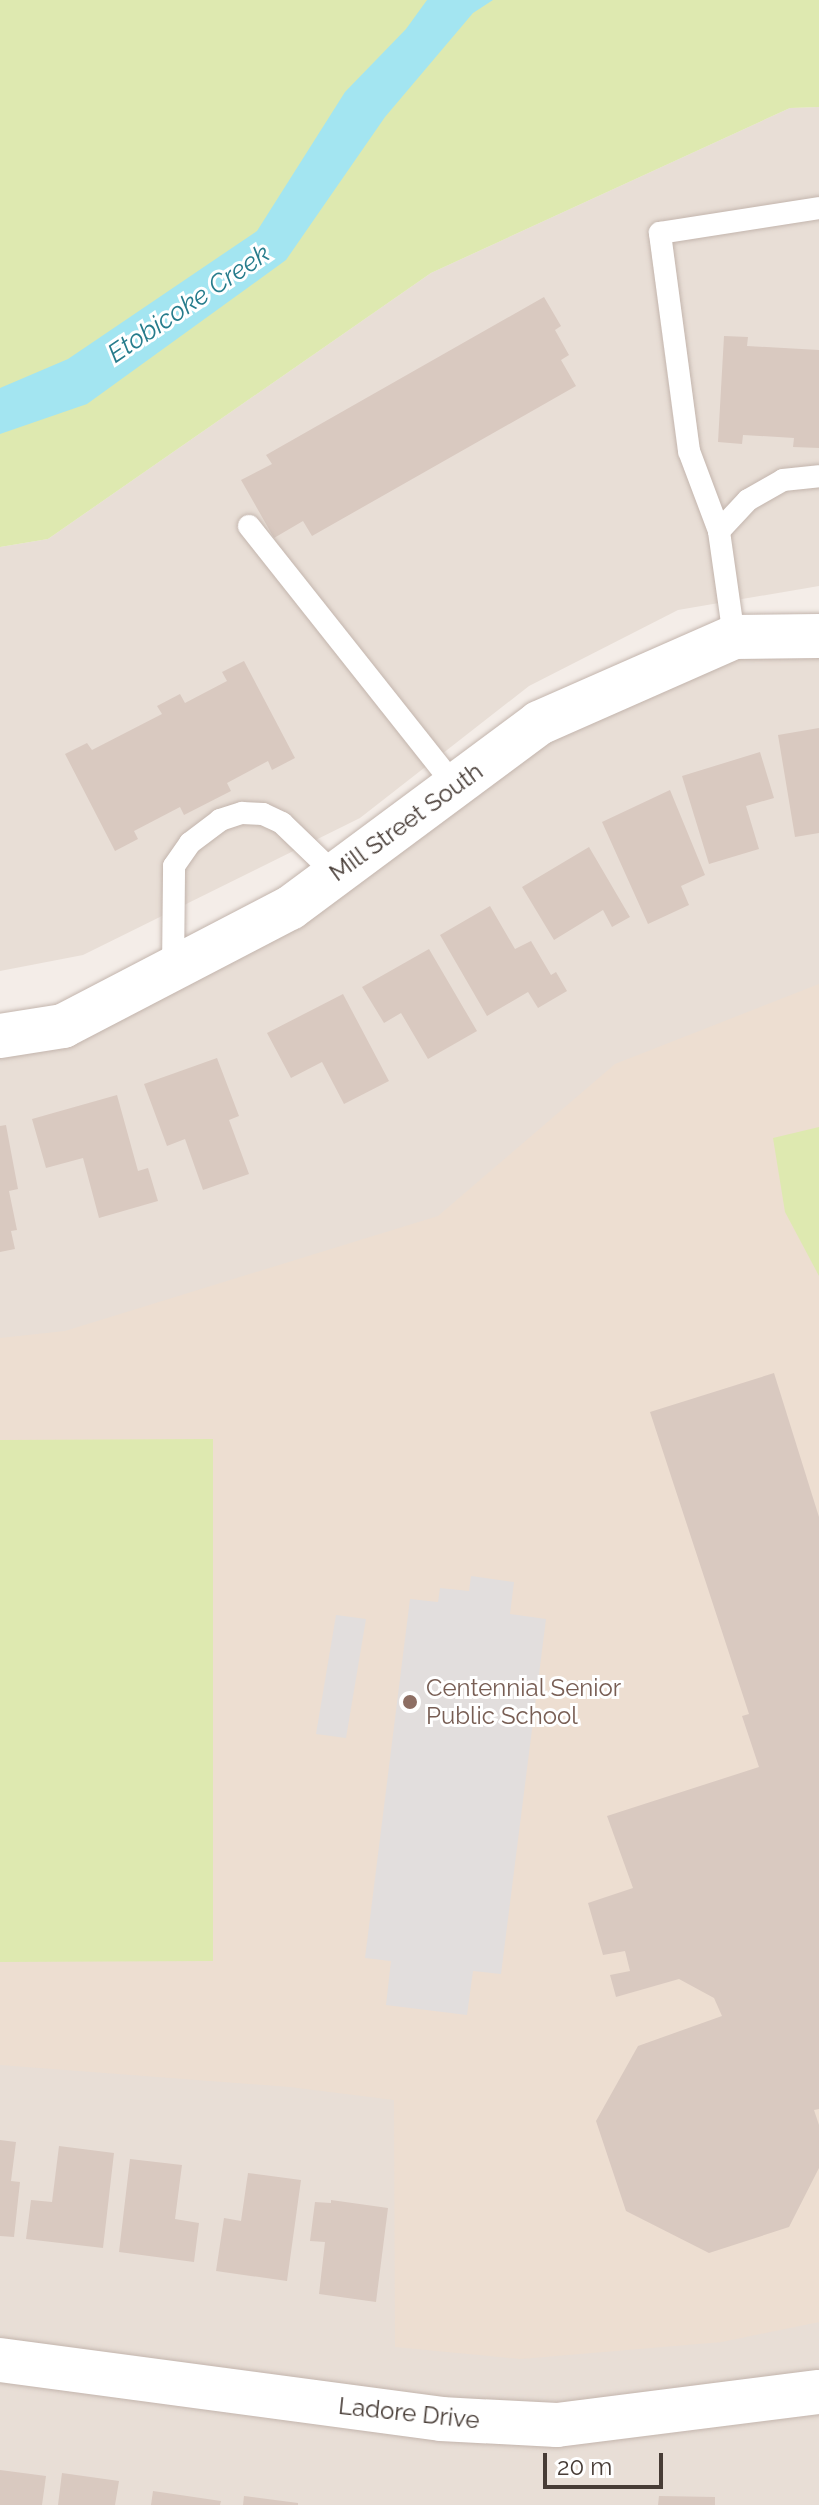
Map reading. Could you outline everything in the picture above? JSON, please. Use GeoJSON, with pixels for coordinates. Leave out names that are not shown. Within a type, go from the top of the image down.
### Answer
{"type":"FeatureCollection","features":[{"type":"Feature","properties":{"kind":"street","name":"Mill Street South"},"geometry":{"type":"LineString","coordinates":[[0,1036],[63,1026],[290,908],[539,723],[734,637],[819,636]]}},
{"type":"Feature","properties":{"kind":"street","name":"Ladore Drive"},"geometry":{"type":"LineString","coordinates":[[0,2360],[441,2419],[557,2425],[819,2392]]}},
{"type":"Feature","properties":{"kind":"lane"},"geometry":{"type":"LineString","coordinates":[[734,637],[719,531],[689,451],[660,233],[819,208]]}},
{"type":"Feature","properties":{"kind":"lane"},"geometry":{"type":"LineString","coordinates":[[719,531],[748,500],[783,480],[819,476]]}},
{"type":"Feature","properties":{"kind":"lane"},"geometry":{"type":"LineString","coordinates":[[249,526],[455,786]]}},
{"type":"Feature","properties":{"kind":"lane"},"geometry":{"type":"LineString","coordinates":[[173,969],[174,866],[190,843],[220,820],[242,813],[263,814],[282,823],[335,874]]}},
{"type":"Feature","properties":{"kind":"shaded area"},"geometry":{"type":"Polygon","coordinates":[[[819,107],[819,586],[678,610],[529,686],[360,818],[83,955],[0,971],[0,547],[48,539],[431,273],[790,108],[819,107]]]}},
{"type":"Feature","properties":{"kind":"shaded area","name":"Centennial Senior Public School"},"geometry":{"type":"Polygon","coordinates":[[[819,636],[819,2505],[0,2505],[0,1036],[195,961],[539,723],[734,637],[819,636]]]}},
{"type":"Feature","properties":{"kind":"shaded area","name":"Centennial Senior Public School"},"geometry":{"type":"Polygon","coordinates":[[[819,984],[819,2322],[722,2342],[521,2359],[395,2347],[394,2100],[290,2087],[0,2065],[0,1338],[65,1331],[438,1216],[615,1064],[819,984]]]}},
{"type":"Feature","properties":{"kind":"shaded area"},"geometry":{"type":"Polygon","coordinates":[[[471,1576],[514,1582],[510,1614],[546,1619],[501,1974],[473,1971],[467,2015],[386,2005],[391,1961],[365,1958],[410,1599],[438,1602],[440,1588],[469,1591],[471,1576]]]}},
{"type":"Feature","properties":{"kind":"shaded area"},"geometry":{"type":"Polygon","coordinates":[[[336,1615],[366,1619],[346,1738],[316,1734],[336,1615]]]}},
{"type":"Feature","properties":{"kind":"green space"},"geometry":{"type":"Polygon","coordinates":[[[0,0],[819,0],[819,107],[790,108],[431,273],[48,539],[0,547],[0,0]]]}},
{"type":"Feature","properties":{"kind":"green space"},"geometry":{"type":"Polygon","coordinates":[[[819,1127],[819,1276],[785,1212],[773,1138],[819,1127]]]}},
{"type":"Feature","properties":{"kind":"green space"},"geometry":{"type":"Polygon","coordinates":[[[213,1439],[213,1961],[0,1962],[0,1440],[213,1439]]]}},
{"type":"Feature","properties":{"kind":"water","name":"Etobicoke Creek"},"geometry":{"type":"Polygon","coordinates":[[[427,0],[493,0],[473,13],[385,117],[286,260],[87,404],[0,434],[0,388],[68,359],[257,231],[345,92],[406,29],[427,0]]]}},
{"type":"Feature","properties":{"kind":"building"},"geometry":{"type":"Polygon","coordinates":[[[544,297],[561,326],[555,330],[569,355],[561,360],[576,386],[312,536],[303,521],[274,538],[241,480],[272,464],[266,455],[544,297]]]}},
{"type":"Feature","properties":{"kind":"building"},"geometry":{"type":"Polygon","coordinates":[[[724,336],[748,337],[747,346],[819,350],[819,448],[793,447],[794,438],[743,435],[742,444],[718,442],[724,336]]]}},
{"type":"Feature","properties":{"kind":"building"},"geometry":{"type":"Polygon","coordinates":[[[244,661],[295,758],[272,770],[268,761],[227,783],[231,791],[184,815],[180,807],[134,831],[138,839],[115,851],[65,754],[87,743],[92,750],[162,714],[157,706],[180,694],[185,703],[227,681],[222,672],[244,661]]]}},
{"type":"Feature","properties":{"kind":"building"},"geometry":{"type":"Polygon","coordinates":[[[819,728],[819,833],[795,837],[778,735],[819,728]]]}},
{"type":"Feature","properties":{"kind":"building"},"geometry":{"type":"Polygon","coordinates":[[[760,752],[774,798],[746,806],[759,849],[709,864],[682,776],[760,752]]]}},
{"type":"Feature","properties":{"kind":"building"},"geometry":{"type":"Polygon","coordinates":[[[670,790],[705,875],[681,886],[689,905],[648,924],[602,822],[670,790]]]}},
{"type":"Feature","properties":{"kind":"building"},"geometry":{"type":"Polygon","coordinates":[[[589,847],[630,917],[612,927],[603,910],[554,940],[522,887],[589,847]]]}},
{"type":"Feature","properties":{"kind":"building"},"geometry":{"type":"Polygon","coordinates":[[[490,906],[515,949],[531,941],[551,975],[556,972],[567,991],[538,1008],[528,992],[487,1016],[440,935],[490,906]]]}},
{"type":"Feature","properties":{"kind":"building"},"geometry":{"type":"Polygon","coordinates":[[[429,949],[477,1031],[428,1059],[401,1013],[384,1023],[362,987],[429,949]]]}},
{"type":"Feature","properties":{"kind":"building"},"geometry":{"type":"Polygon","coordinates":[[[343,994],[389,1081],[344,1104],[322,1062],[291,1078],[267,1033],[343,994]]]}},
{"type":"Feature","properties":{"kind":"building"},"geometry":{"type":"Polygon","coordinates":[[[217,1058],[239,1116],[229,1120],[249,1174],[203,1190],[185,1139],[167,1146],[144,1084],[217,1058]]]}},
{"type":"Feature","properties":{"kind":"building"},"geometry":{"type":"Polygon","coordinates":[[[117,1095],[138,1171],[148,1168],[158,1201],[99,1218],[83,1158],[46,1168],[32,1119],[117,1095]]]}},
{"type":"Feature","properties":{"kind":"building"},"geometry":{"type":"Polygon","coordinates":[[[6,1125],[18,1189],[9,1191],[17,1230],[11,1231],[15,1249],[0,1252],[0,1126],[6,1125]]]}},
{"type":"Feature","properties":{"kind":"building"},"geometry":{"type":"Polygon","coordinates":[[[774,1373],[819,1517],[819,2109],[814,2110],[819,2125],[819,2168],[789,2227],[709,2253],[626,2211],[596,2121],[638,2046],[722,2016],[714,1998],[679,1979],[616,1997],[610,1975],[630,1971],[625,1951],[603,1955],[588,1903],[633,1888],[607,1816],[759,1767],[742,1716],[749,1714],[650,1412],[774,1373]]]}},
{"type":"Feature","properties":{"kind":"building"},"geometry":{"type":"Polygon","coordinates":[[[0,2140],[16,2142],[11,2181],[20,2182],[14,2237],[0,2236],[0,2140]]]}},
{"type":"Feature","properties":{"kind":"building"},"geometry":{"type":"Polygon","coordinates":[[[59,2146],[114,2153],[103,2248],[26,2239],[31,2200],[52,2202],[59,2146]]]}},
{"type":"Feature","properties":{"kind":"building"},"geometry":{"type":"Polygon","coordinates":[[[130,2159],[182,2165],[175,2219],[199,2223],[194,2262],[119,2252],[130,2159]]]}},
{"type":"Feature","properties":{"kind":"building"},"geometry":{"type":"Polygon","coordinates":[[[248,2173],[301,2180],[287,2281],[216,2271],[224,2218],[241,2221],[248,2173]]]}},
{"type":"Feature","properties":{"kind":"building"},"geometry":{"type":"Polygon","coordinates":[[[331,2200],[388,2208],[376,2302],[319,2294],[325,2242],[310,2241],[315,2202],[331,2203],[331,2200]]]}},
{"type":"Feature","properties":{"kind":"building"},"geometry":{"type":"Polygon","coordinates":[[[0,2470],[46,2476],[42,2505],[0,2505],[0,2470]]]}},
{"type":"Feature","properties":{"kind":"building"},"geometry":{"type":"Polygon","coordinates":[[[62,2473],[119,2481],[115,2505],[58,2505],[62,2473]]]}},
{"type":"Feature","properties":{"kind":"building"},"geometry":{"type":"Polygon","coordinates":[[[153,2491],[221,2501],[220,2505],[151,2505],[153,2491]]]}},
{"type":"Feature","properties":{"kind":"building"},"geometry":{"type":"Polygon","coordinates":[[[244,2496],[298,2503],[298,2505],[243,2505],[244,2496]]]}},
{"type":"Feature","properties":{"kind":"building"},"geometry":{"type":"Polygon","coordinates":[[[659,2496],[715,2497],[715,2505],[658,2505],[659,2496]]]}},
{"type":"Feature","properties":{"kind":"place","name":"Centennial Senior Public School"},"geometry":{"type":"Point","coordinates":[410,1702]}}]}
